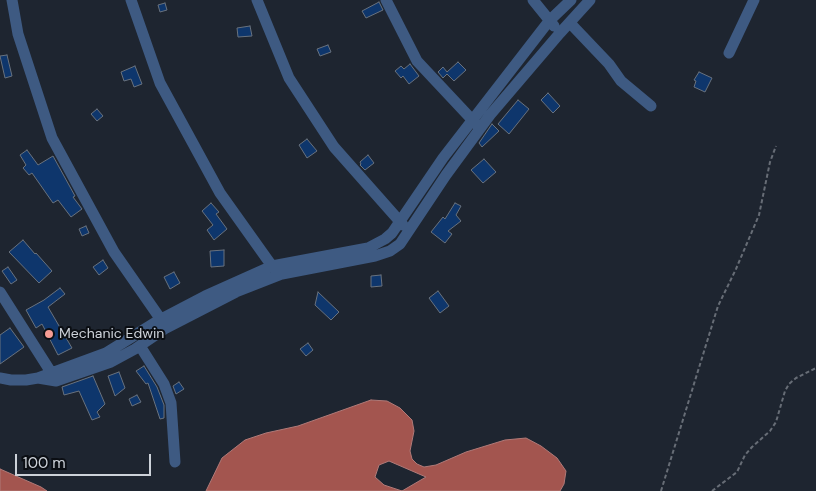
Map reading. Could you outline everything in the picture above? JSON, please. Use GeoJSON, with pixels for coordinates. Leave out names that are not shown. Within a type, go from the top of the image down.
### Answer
{"type":"FeatureCollection","features":[{"type":"Feature","properties":{"kind":"street"},"geometry":{"type":"LineString","coordinates":[[12,0],[18,34],[52,138],[114,252],[163,323]]}},
{"type":"Feature","properties":{"kind":"street"},"geometry":{"type":"LineString","coordinates":[[131,0],[160,83],[220,194],[272,266],[282,274]]}},
{"type":"Feature","properties":{"kind":"street"},"geometry":{"type":"LineString","coordinates":[[257,0],[294,86],[334,147],[399,220],[407,232]]}},
{"type":"Feature","properties":{"kind":"street"},"geometry":{"type":"LineString","coordinates":[[386,0],[417,61],[477,125]]}},
{"type":"Feature","properties":{"kind":"street"},"geometry":{"type":"LineString","coordinates":[[533,0],[560,32]]}},
{"type":"Feature","properties":{"kind":"street"},"geometry":{"type":"LineString","coordinates":[[54,377],[106,353],[163,323],[282,274],[375,256],[400,244],[477,125],[549,21],[571,0]]}},
{"type":"Feature","properties":{"kind":"street"},"geometry":{"type":"LineString","coordinates":[[0,378],[19,380],[54,377],[111,362],[140,346],[163,323],[205,296],[272,266],[368,248],[385,239],[392,233],[399,220],[443,158],[477,125],[590,0]]}},
{"type":"Feature","properties":{"kind":"street"},"geometry":{"type":"LineString","coordinates":[[729,53],[754,0]]}},
{"type":"Feature","properties":{"kind":"street"},"geometry":{"type":"LineString","coordinates":[[570,23],[609,64],[622,81],[651,106]]}},
{"type":"Feature","properties":{"kind":"street"},"geometry":{"type":"LineString","coordinates":[[0,292],[54,377]]}},
{"type":"Feature","properties":{"kind":"street"},"geometry":{"type":"LineString","coordinates":[[140,346],[164,384],[171,403],[175,462]]}},
{"type":"Feature","properties":{"kind":"path"},"geometry":{"type":"LineString","coordinates":[[661,491],[718,306],[759,215],[770,162],[776,146]]}},
{"type":"Feature","properties":{"kind":"path"},"geometry":{"type":"LineString","coordinates":[[712,491],[737,472],[745,455],[752,446],[770,431],[776,422],[788,384],[816,368]]}},
{"type":"Feature","properties":{"kind":"shaded area"},"geometry":{"type":"Polygon","coordinates":[[[371,400],[387,401],[400,408],[412,420],[414,431],[410,451],[412,459],[417,464],[424,467],[436,465],[466,452],[505,440],[526,438],[557,458],[566,471],[564,484],[560,491],[402,491],[206,491],[222,458],[245,440],[298,426],[371,400]],[[389,461],[379,465],[375,477],[384,485],[402,491],[426,477],[389,461]]]}},
{"type":"Feature","properties":{"kind":"shaded area"},"geometry":{"type":"Polygon","coordinates":[[[0,469],[41,487],[47,491],[0,491],[0,469]]]}},
{"type":"Feature","properties":{"kind":"building"},"geometry":{"type":"Polygon","coordinates":[[[379,2],[383,10],[366,18],[362,11],[379,2]]]}},
{"type":"Feature","properties":{"kind":"building"},"geometry":{"type":"Polygon","coordinates":[[[165,3],[167,10],[160,12],[158,5],[165,3]]]}},
{"type":"Feature","properties":{"kind":"building"},"geometry":{"type":"Polygon","coordinates":[[[250,26],[252,36],[238,37],[237,28],[250,26]]]}},
{"type":"Feature","properties":{"kind":"building"},"geometry":{"type":"Polygon","coordinates":[[[328,45],[331,52],[320,56],[317,49],[328,45]]]}},
{"type":"Feature","properties":{"kind":"building"},"geometry":{"type":"Polygon","coordinates":[[[7,55],[12,76],[5,78],[0,56],[7,55]]]}},
{"type":"Feature","properties":{"kind":"building"},"geometry":{"type":"Polygon","coordinates":[[[458,62],[466,70],[454,81],[447,74],[443,78],[438,72],[443,67],[447,72],[458,62]]]}},
{"type":"Feature","properties":{"kind":"building"},"geometry":{"type":"Polygon","coordinates":[[[410,64],[419,76],[409,84],[403,76],[401,78],[395,71],[401,66],[404,69],[410,64]]]}},
{"type":"Feature","properties":{"kind":"building"},"geometry":{"type":"Polygon","coordinates":[[[135,66],[142,84],[134,87],[131,79],[124,81],[121,72],[135,66]]]}},
{"type":"Feature","properties":{"kind":"building"},"geometry":{"type":"Polygon","coordinates":[[[699,72],[712,78],[705,92],[694,87],[696,81],[694,80],[699,72]]]}},
{"type":"Feature","properties":{"kind":"building"},"geometry":{"type":"Polygon","coordinates":[[[548,93],[560,106],[553,113],[541,100],[548,93]]]}},
{"type":"Feature","properties":{"kind":"building"},"geometry":{"type":"Polygon","coordinates":[[[518,100],[529,109],[509,134],[498,124],[518,100]]]}},
{"type":"Feature","properties":{"kind":"building"},"geometry":{"type":"Polygon","coordinates":[[[97,109],[103,116],[97,121],[91,114],[97,109]]]}},
{"type":"Feature","properties":{"kind":"building"},"geometry":{"type":"Polygon","coordinates":[[[492,124],[499,131],[482,147],[479,143],[492,124]]]}},
{"type":"Feature","properties":{"kind":"building"},"geometry":{"type":"Polygon","coordinates":[[[307,139],[317,151],[307,158],[299,145],[307,139]]]}},
{"type":"Feature","properties":{"kind":"building"},"geometry":{"type":"Polygon","coordinates":[[[27,150],[38,165],[53,156],[75,196],[73,197],[82,209],[71,217],[58,200],[53,203],[32,173],[29,175],[23,168],[26,165],[20,155],[27,150]]]}},
{"type":"Feature","properties":{"kind":"building"},"geometry":{"type":"Polygon","coordinates":[[[368,155],[374,163],[365,170],[360,165],[360,162],[368,155]]]}},
{"type":"Feature","properties":{"kind":"building"},"geometry":{"type":"Polygon","coordinates":[[[484,159],[496,172],[483,183],[471,170],[484,159]]]}},
{"type":"Feature","properties":{"kind":"building"},"geometry":{"type":"Polygon","coordinates":[[[211,203],[219,212],[216,214],[227,229],[214,240],[207,230],[213,225],[202,211],[211,203]]]}},
{"type":"Feature","properties":{"kind":"building"},"geometry":{"type":"Polygon","coordinates":[[[455,203],[461,206],[456,215],[461,221],[448,231],[452,234],[445,243],[431,232],[443,217],[445,219],[455,203]]]}},
{"type":"Feature","properties":{"kind":"building"},"geometry":{"type":"Polygon","coordinates":[[[86,226],[89,233],[82,236],[79,229],[86,226]]]}},
{"type":"Feature","properties":{"kind":"building"},"geometry":{"type":"Polygon","coordinates":[[[23,240],[52,271],[39,283],[9,252],[23,240]]]}},
{"type":"Feature","properties":{"kind":"building"},"geometry":{"type":"Polygon","coordinates":[[[224,250],[224,266],[211,267],[210,251],[224,250]]]}},
{"type":"Feature","properties":{"kind":"building"},"geometry":{"type":"Polygon","coordinates":[[[103,260],[108,268],[99,275],[93,267],[103,260]]]}},
{"type":"Feature","properties":{"kind":"building"},"geometry":{"type":"Polygon","coordinates":[[[8,267],[17,280],[11,284],[2,271],[8,267]]]}},
{"type":"Feature","properties":{"kind":"building"},"geometry":{"type":"Polygon","coordinates":[[[174,272],[180,283],[170,289],[164,277],[174,272]]]}},
{"type":"Feature","properties":{"kind":"building"},"geometry":{"type":"Polygon","coordinates":[[[381,275],[382,286],[371,287],[371,276],[381,275]]]}},
{"type":"Feature","properties":{"kind":"building"},"geometry":{"type":"Polygon","coordinates":[[[60,288],[65,294],[48,307],[72,348],[58,355],[42,324],[36,328],[26,310],[60,288]]]}},
{"type":"Feature","properties":{"kind":"building"},"geometry":{"type":"Polygon","coordinates":[[[438,291],[449,306],[440,313],[429,298],[438,291]]]}},
{"type":"Feature","properties":{"kind":"building"},"geometry":{"type":"Polygon","coordinates":[[[318,292],[339,312],[331,320],[315,305],[318,292]]]}},
{"type":"Feature","properties":{"kind":"building"},"geometry":{"type":"Polygon","coordinates":[[[10,328],[24,347],[0,364],[0,335],[10,328]]]}},
{"type":"Feature","properties":{"kind":"building"},"geometry":{"type":"Polygon","coordinates":[[[308,343],[313,350],[306,356],[300,349],[308,343]]]}},
{"type":"Feature","properties":{"kind":"building"},"geometry":{"type":"Polygon","coordinates":[[[144,366],[157,387],[164,405],[164,418],[160,419],[148,383],[146,384],[136,371],[144,366]]]}},
{"type":"Feature","properties":{"kind":"building"},"geometry":{"type":"Polygon","coordinates":[[[119,372],[125,388],[115,396],[108,376],[119,372]]]}},
{"type":"Feature","properties":{"kind":"building"},"geometry":{"type":"Polygon","coordinates":[[[93,376],[105,404],[97,412],[100,417],[92,420],[79,391],[64,395],[62,387],[93,376]]]}},
{"type":"Feature","properties":{"kind":"building"},"geometry":{"type":"Polygon","coordinates":[[[179,382],[184,389],[176,394],[173,386],[179,382]]]}},
{"type":"Feature","properties":{"kind":"building"},"geometry":{"type":"Polygon","coordinates":[[[137,395],[141,402],[132,406],[129,399],[137,395]]]}},
{"type":"Feature","properties":{"kind":"place","name":"Mechanic Edwin"},"geometry":{"type":"Point","coordinates":[49,334]}}]}
